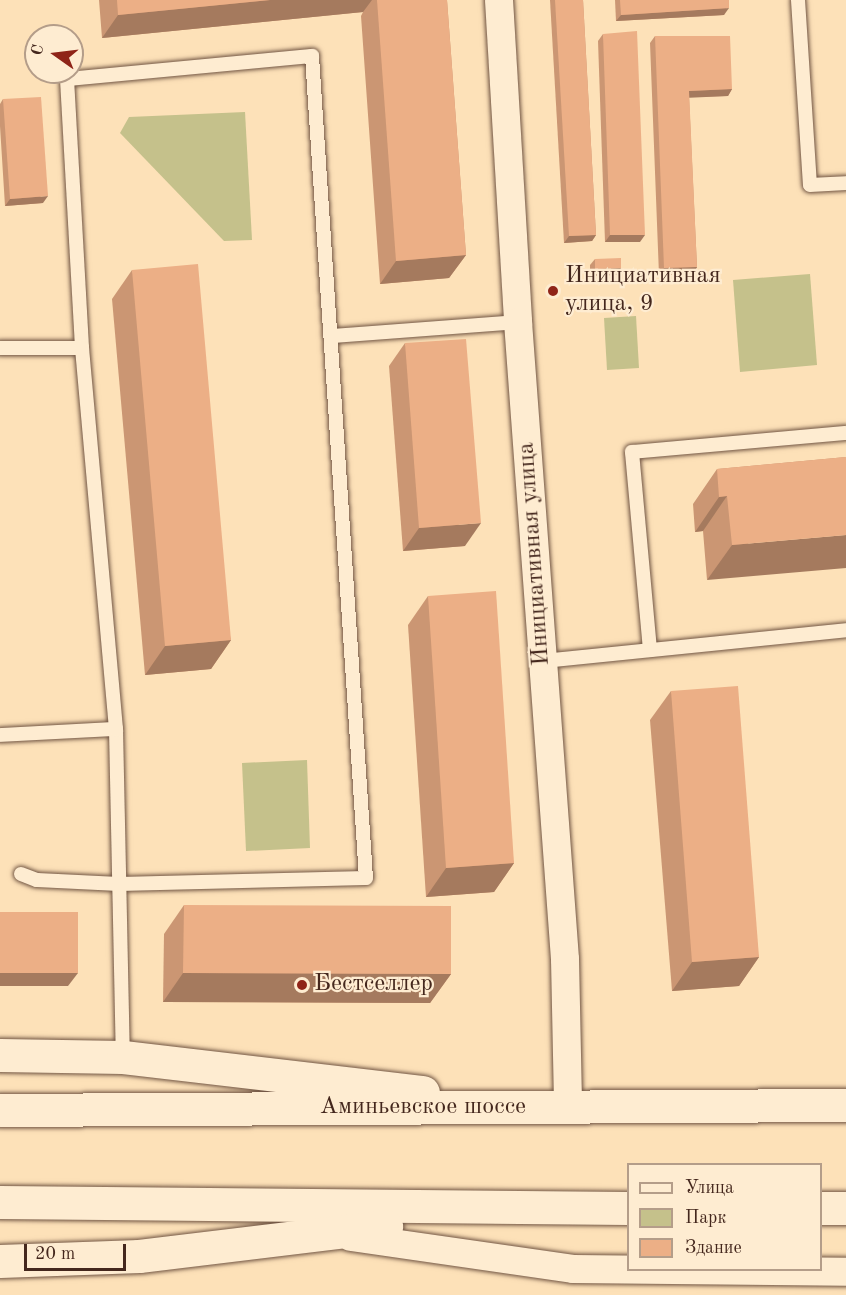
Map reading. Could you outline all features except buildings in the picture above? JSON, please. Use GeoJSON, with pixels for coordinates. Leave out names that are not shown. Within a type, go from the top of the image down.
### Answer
{"type":"FeatureCollection","features":[{"type":"Feature","properties":{"kind":"main road"},"geometry":{"type":"LineString","coordinates":[[0,1055],[123,1056],[379,1085],[532,1108]]}},
{"type":"Feature","properties":{"kind":"main road","name":"Аминьевское шоссе"},"geometry":{"type":"LineString","coordinates":[[0,1110],[846,1105]]}},
{"type":"Feature","properties":{"kind":"main road"},"geometry":{"type":"LineString","coordinates":[[0,1202],[627,1208]]}},
{"type":"Feature","properties":{"kind":"main road"},"geometry":{"type":"LineString","coordinates":[[822,1208],[846,1209]]}},
{"type":"Feature","properties":{"kind":"main road"},"geometry":{"type":"LineString","coordinates":[[0,1260],[139,1256],[316,1232],[555,1209]]}},
{"type":"Feature","properties":{"kind":"street","name":"Инициативная улица"},"geometry":{"type":"LineString","coordinates":[[499,0],[518,322],[565,959],[568,1108]]}},
{"type":"Feature","properties":{"kind":"street"},"geometry":{"type":"LineString","coordinates":[[316,1232],[573,1269],[627,1270]]}},
{"type":"Feature","properties":{"kind":"street"},"geometry":{"type":"LineString","coordinates":[[755,1271],[846,1272]]}},
{"type":"Feature","properties":{"kind":"lane"},"geometry":{"type":"LineString","coordinates":[[798,0],[810,185],[846,183]]}},
{"type":"Feature","properties":{"kind":"lane"},"geometry":{"type":"LineString","coordinates":[[21,874],[37,880],[119,884],[366,878],[333,336],[312,56],[67,79],[82,348],[116,729],[119,884],[123,1056]]}},
{"type":"Feature","properties":{"kind":"lane"},"geometry":{"type":"LineString","coordinates":[[333,336],[518,322]]}},
{"type":"Feature","properties":{"kind":"lane"},"geometry":{"type":"LineString","coordinates":[[0,348],[82,348]]}},
{"type":"Feature","properties":{"kind":"lane"},"geometry":{"type":"LineString","coordinates":[[650,650],[632,452],[846,433]]}},
{"type":"Feature","properties":{"kind":"lane"},"geometry":{"type":"LineString","coordinates":[[543,661],[846,630]]}},
{"type":"Feature","properties":{"kind":"lane"},"geometry":{"type":"LineString","coordinates":[[0,735],[116,729]]}},
{"type":"Feature","properties":{"kind":"green space"},"geometry":{"type":"Polygon","coordinates":[[[245,112],[252,240],[224,241],[120,133],[129,117],[245,112]]]}},
{"type":"Feature","properties":{"kind":"green space"},"geometry":{"type":"Polygon","coordinates":[[[810,274],[817,365],[740,372],[733,280],[810,274]]]}},
{"type":"Feature","properties":{"kind":"green space"},"geometry":{"type":"Polygon","coordinates":[[[636,316],[639,368],[607,370],[604,318],[636,316]]]}},
{"type":"Feature","properties":{"kind":"green space"},"geometry":{"type":"Polygon","coordinates":[[[307,760],[310,848],[246,851],[242,763],[307,760]]]}},
{"type":"Feature","properties":{"kind":"place","name":"Инициативная улица, 9"},"geometry":{"type":"Point","coordinates":[553,291]}},
{"type":"Feature","properties":{"kind":"place","name":"Бестселлер"},"geometry":{"type":"Point","coordinates":[302,985]}}]}
